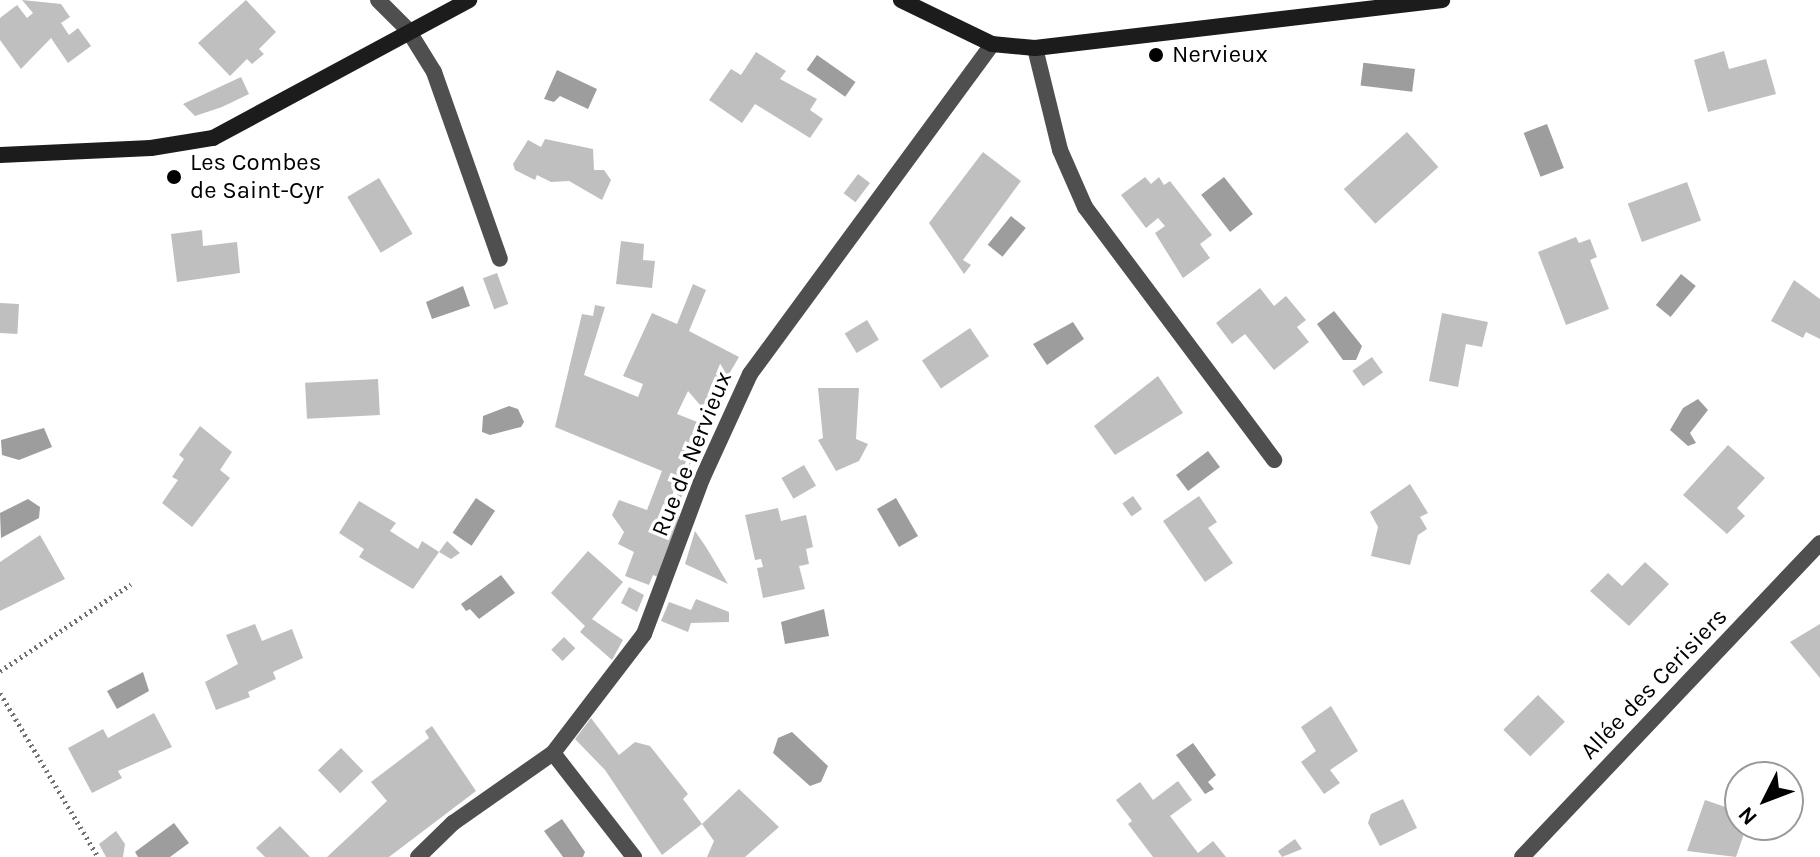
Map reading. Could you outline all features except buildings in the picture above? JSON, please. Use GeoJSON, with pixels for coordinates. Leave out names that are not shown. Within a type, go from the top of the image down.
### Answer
{"type":"FeatureCollection","features":[{"type":"Feature","properties":{"kind":"main road"},"geometry":{"type":"LineString","coordinates":[[0,155],[151,148],[213,138],[408,30],[469,0]]}},
{"type":"Feature","properties":{"kind":"main road"},"geometry":{"type":"LineString","coordinates":[[901,0],[992,44],[1035,48],[1442,0]]}},
{"type":"Feature","properties":{"kind":"street"},"geometry":{"type":"LineString","coordinates":[[378,0],[408,30],[434,72],[500,259]]}},
{"type":"Feature","properties":{"kind":"street","name":"Rue de Nervieux"},"geometry":{"type":"LineString","coordinates":[[418,857],[453,823],[553,753],[644,634],[702,479],[750,374],[992,44]]}},
{"type":"Feature","properties":{"kind":"street"},"geometry":{"type":"LineString","coordinates":[[1035,48],[1060,150],[1085,207],[1274,460]]}},
{"type":"Feature","properties":{"kind":"street","name":"Allée des Cerisiers"},"geometry":{"type":"LineString","coordinates":[[1522,857],[1820,543]]}},
{"type":"Feature","properties":{"kind":"street"},"geometry":{"type":"LineString","coordinates":[[553,753],[634,857]]}},
{"type":"Feature","properties":{"kind":"path"},"geometry":{"type":"LineString","coordinates":[[0,671],[131,584]]}},
{"type":"Feature","properties":{"kind":"path"},"geometry":{"type":"LineString","coordinates":[[0,693],[98,857]]}},
{"type":"Feature","properties":{"kind":"shaded area"},"geometry":{"type":"Polygon","coordinates":[[[817,55],[856,82],[845,97],[807,70],[817,55]]]}},
{"type":"Feature","properties":{"kind":"shaded area"},"geometry":{"type":"Polygon","coordinates":[[[1363,63],[1415,69],[1412,92],[1361,85],[1363,63]]]}},
{"type":"Feature","properties":{"kind":"shaded area"},"geometry":{"type":"Polygon","coordinates":[[[557,70],[597,89],[588,109],[560,96],[554,102],[544,99],[557,70]]]}},
{"type":"Feature","properties":{"kind":"shaded area"},"geometry":{"type":"Polygon","coordinates":[[[1547,124],[1564,168],[1541,177],[1524,133],[1547,124]]]}},
{"type":"Feature","properties":{"kind":"shaded area"},"geometry":{"type":"Polygon","coordinates":[[[1224,177],[1253,214],[1230,232],[1201,195],[1224,177]]]}},
{"type":"Feature","properties":{"kind":"shaded area"},"geometry":{"type":"Polygon","coordinates":[[[1011,216],[1026,228],[1002,257],[988,245],[1011,216]]]}},
{"type":"Feature","properties":{"kind":"shaded area"},"geometry":{"type":"Polygon","coordinates":[[[1681,274],[1696,286],[1671,317],[1656,305],[1681,274]]]}},
{"type":"Feature","properties":{"kind":"shaded area"},"geometry":{"type":"Polygon","coordinates":[[[463,286],[470,306],[432,319],[426,302],[463,286]]]}},
{"type":"Feature","properties":{"kind":"shaded area"},"geometry":{"type":"Polygon","coordinates":[[[1334,311],[1362,346],[1356,360],[1343,360],[1317,324],[1334,311]]]}},
{"type":"Feature","properties":{"kind":"shaded area"},"geometry":{"type":"Polygon","coordinates":[[[1073,322],[1084,339],[1047,365],[1033,344],[1073,322]]]}},
{"type":"Feature","properties":{"kind":"shaded area"},"geometry":{"type":"Polygon","coordinates":[[[1698,399],[1708,410],[1690,433],[1696,443],[1688,446],[1670,430],[1683,408],[1698,399]]]}},
{"type":"Feature","properties":{"kind":"shaded area"},"geometry":{"type":"Polygon","coordinates":[[[509,406],[518,409],[524,422],[521,427],[490,435],[482,432],[483,416],[509,406]]]}},
{"type":"Feature","properties":{"kind":"shaded area"},"geometry":{"type":"Polygon","coordinates":[[[44,428],[52,447],[19,460],[2,455],[1,440],[44,428]]]}},
{"type":"Feature","properties":{"kind":"shaded area"},"geometry":{"type":"Polygon","coordinates":[[[1208,451],[1220,467],[1188,491],[1176,475],[1208,451]]]}},
{"type":"Feature","properties":{"kind":"shaded area"},"geometry":{"type":"Polygon","coordinates":[[[476,498],[495,511],[472,546],[453,533],[476,498]]]}},
{"type":"Feature","properties":{"kind":"shaded area"},"geometry":{"type":"Polygon","coordinates":[[[896,498],[918,536],[899,547],[877,509],[896,498]]]}},
{"type":"Feature","properties":{"kind":"shaded area"},"geometry":{"type":"Polygon","coordinates":[[[28,499],[40,507],[39,518],[1,538],[0,513],[28,499]]]}},
{"type":"Feature","properties":{"kind":"shaded area"},"geometry":{"type":"Polygon","coordinates":[[[501,575],[515,593],[479,619],[470,609],[466,611],[461,604],[501,575]]]}},
{"type":"Feature","properties":{"kind":"shaded area"},"geometry":{"type":"Polygon","coordinates":[[[824,609],[829,636],[785,644],[781,622],[824,609]]]}},
{"type":"Feature","properties":{"kind":"shaded area"},"geometry":{"type":"Polygon","coordinates":[[[143,672],[149,691],[117,709],[107,691],[143,672]]]}},
{"type":"Feature","properties":{"kind":"shaded area"},"geometry":{"type":"Polygon","coordinates":[[[792,732],[828,766],[821,782],[810,786],[773,753],[778,738],[792,732]]]}},
{"type":"Feature","properties":{"kind":"shaded area"},"geometry":{"type":"Polygon","coordinates":[[[1193,743],[1216,775],[1208,782],[1214,789],[1205,794],[1176,755],[1193,743]]]}},
{"type":"Feature","properties":{"kind":"shaded area"},"geometry":{"type":"Polygon","coordinates":[[[562,819],[585,852],[583,857],[563,857],[544,831],[562,819]]]}},
{"type":"Feature","properties":{"kind":"shaded area"},"geometry":{"type":"Polygon","coordinates":[[[174,823],[189,843],[170,857],[138,857],[135,852],[174,823]]]}},
{"type":"Feature","properties":{"kind":"place","name":"Nervieux"},"geometry":{"type":"Point","coordinates":[1156,55]}},
{"type":"Feature","properties":{"kind":"place","name":"Les Combes de Saint-Cyr"},"geometry":{"type":"Point","coordinates":[174,177]}}]}
